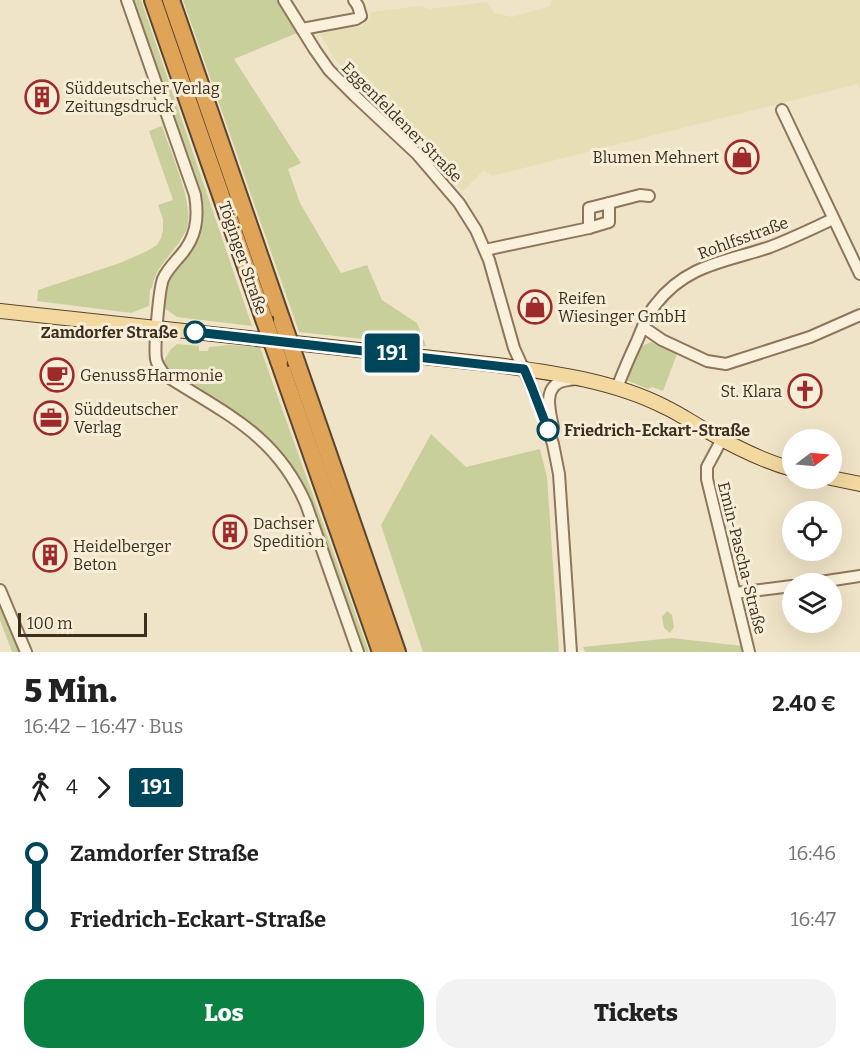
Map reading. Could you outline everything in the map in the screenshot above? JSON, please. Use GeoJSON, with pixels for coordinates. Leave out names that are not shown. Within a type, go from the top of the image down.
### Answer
{"type":"FeatureCollection","features":[{"type":"Feature","properties":{"kind":"highway","name":"Töginger Straße"},"geometry":{"type":"LineString","coordinates":[[153,0],[381,652]]}},
{"type":"Feature","properties":{"kind":"highway","name":"Töginger Straße"},"geometry":{"type":"LineString","coordinates":[[171,0],[397,652]]}},
{"type":"Feature","properties":{"kind":"main road"},"geometry":{"type":"LineString","coordinates":[[0,310],[524,369],[577,378],[617,388],[666,407],[722,440],[782,465]]}},
{"type":"Feature","properties":{"kind":"main road"},"geometry":{"type":"LineString","coordinates":[[842,480],[860,484]]}},
{"type":"Feature","properties":{"kind":"street"},"geometry":{"type":"LineString","coordinates":[[127,0],[195,195],[197,218],[193,237],[167,272],[161,285],[157,328],[156,360],[158,366],[165,375],[248,428],[276,454],[295,482],[306,504],[358,652]]}},
{"type":"Feature","properties":{"kind":"street","name":"Eggenfeldener Straße"},"geometry":{"type":"LineString","coordinates":[[284,0],[329,70],[417,154],[459,202],[485,250],[514,348],[544,416],[555,451],[559,474],[571,652]]}},
{"type":"Feature","properties":{"kind":"street"},"geometry":{"type":"LineString","coordinates":[[302,29],[356,19],[361,16],[354,0]]}},
{"type":"Feature","properties":{"kind":"street"},"geometry":{"type":"LineString","coordinates":[[782,110],[860,274]]}},
{"type":"Feature","properties":{"kind":"street"},"geometry":{"type":"LineString","coordinates":[[589,228],[589,208],[640,195],[649,196]]}},
{"type":"Feature","properties":{"kind":"street"},"geometry":{"type":"LineString","coordinates":[[485,250],[609,222],[609,203]]}},
{"type":"Feature","properties":{"kind":"street","name":"Rohlfsstraße"},"geometry":{"type":"LineString","coordinates":[[617,388],[654,305],[668,290],[690,273],[771,246],[833,219]]}},
{"type":"Feature","properties":{"kind":"street"},"geometry":{"type":"LineString","coordinates":[[643,327],[662,340],[707,361],[726,364],[810,337],[860,315]]}},
{"type":"Feature","properties":{"kind":"street"},"geometry":{"type":"LineString","coordinates":[[555,451],[550,391],[560,382],[577,378]]}},
{"type":"Feature","properties":{"kind":"street","name":"Emin-Pascha-Straße"},"geometry":{"type":"LineString","coordinates":[[722,440],[707,467],[707,479],[749,652]]}},
{"type":"Feature","properties":{"kind":"street"},"geometry":{"type":"LineString","coordinates":[[842,579],[860,576]]}},
{"type":"Feature","properties":{"kind":"street"},"geometry":{"type":"LineString","coordinates":[[735,593],[782,587]]}},
{"type":"Feature","properties":{"kind":"street"},"geometry":{"type":"LineString","coordinates":[[0,590],[26,652]]}},
{"type":"Feature","properties":{"kind":"shaded area"},"geometry":{"type":"Polygon","coordinates":[[[552,0],[860,0],[860,89],[857,84],[492,176],[484,170],[463,191],[407,131],[336,61],[319,32],[362,26],[369,20],[372,12],[420,6],[430,9],[487,2],[494,13],[512,17],[550,6],[552,0]]]}},
{"type":"Feature","properties":{"kind":"green space"},"geometry":{"type":"Polygon","coordinates":[[[132,0],[141,0],[252,326],[177,317],[164,308],[166,282],[197,241],[203,208],[132,0]]]}},
{"type":"Feature","properties":{"kind":"green space"},"geometry":{"type":"Polygon","coordinates":[[[183,0],[277,0],[297,33],[234,59],[301,163],[288,169],[300,203],[341,273],[367,265],[382,300],[417,323],[426,346],[299,332],[183,0]]]}},
{"type":"Feature","properties":{"kind":"green space"},"geometry":{"type":"Polygon","coordinates":[[[162,126],[184,189],[188,224],[180,241],[156,275],[150,289],[149,306],[131,313],[37,301],[38,290],[120,263],[157,245],[163,230],[163,219],[158,205],[173,200],[149,131],[162,126]]]}},
{"type":"Feature","properties":{"kind":"green space"},"geometry":{"type":"Polygon","coordinates":[[[651,342],[677,354],[663,391],[652,387],[648,389],[626,380],[642,346],[651,342]]]}},
{"type":"Feature","properties":{"kind":"green space"},"geometry":{"type":"Polygon","coordinates":[[[177,344],[199,346],[199,351],[208,351],[209,347],[229,345],[260,347],[369,652],[363,652],[310,499],[298,476],[283,455],[256,428],[238,414],[188,384],[169,368],[164,361],[170,350],[177,344]]]}},
{"type":"Feature","properties":{"kind":"green space"},"geometry":{"type":"Polygon","coordinates":[[[431,434],[466,467],[540,449],[547,477],[559,652],[423,652],[381,525],[431,434]]]}},
{"type":"Feature","properties":{"kind":"green space"},"geometry":{"type":"Polygon","coordinates":[[[0,606],[19,652],[12,652],[0,620],[0,606]]]}},
{"type":"Feature","properties":{"kind":"green space"},"geometry":{"type":"Polygon","coordinates":[[[667,611],[672,615],[674,627],[670,633],[664,628],[662,617],[667,611]]]}},
{"type":"Feature","properties":{"kind":"green space"},"geometry":{"type":"Polygon","coordinates":[[[672,638],[742,646],[743,652],[585,652],[583,647],[672,638]]]}},
{"type":"Feature","properties":{"kind":"bus line","name":"191"},"geometry":{"type":"LineString","coordinates":[[195,332],[524,369],[548,430]]}},
{"type":"Feature","properties":{"kind":"place","name":"Süddeutscher Verlag Zeitungsdruck"},"geometry":{"type":"Point","coordinates":[42,97]}},
{"type":"Feature","properties":{"kind":"place","name":"Blumen Mehnert"},"geometry":{"type":"Point","coordinates":[742,157]}},
{"type":"Feature","properties":{"kind":"place","name":"Reifen Wiesinger GmbH"},"geometry":{"type":"Point","coordinates":[535,307]}},
{"type":"Feature","properties":{"kind":"place","name":"Zamdorfer Straße"},"geometry":{"type":"Point","coordinates":[195,332]}},
{"type":"Feature","properties":{"kind":"place","name":"Genuss&Harmonie"},"geometry":{"type":"Point","coordinates":[57,375]}},
{"type":"Feature","properties":{"kind":"place","name":"St. Klara"},"geometry":{"type":"Point","coordinates":[805,391]}},
{"type":"Feature","properties":{"kind":"place","name":"Süddeutscher Verlag"},"geometry":{"type":"Point","coordinates":[51,418]}},
{"type":"Feature","properties":{"kind":"place","name":"Friedrich-Eckart-Straße"},"geometry":{"type":"Point","coordinates":[548,430]}},
{"type":"Feature","properties":{"kind":"place","name":"Dachser Spedition"},"geometry":{"type":"Point","coordinates":[230,532]}},
{"type":"Feature","properties":{"kind":"place","name":"Heidelberger Beton"},"geometry":{"type":"Point","coordinates":[50,555]}}]}
